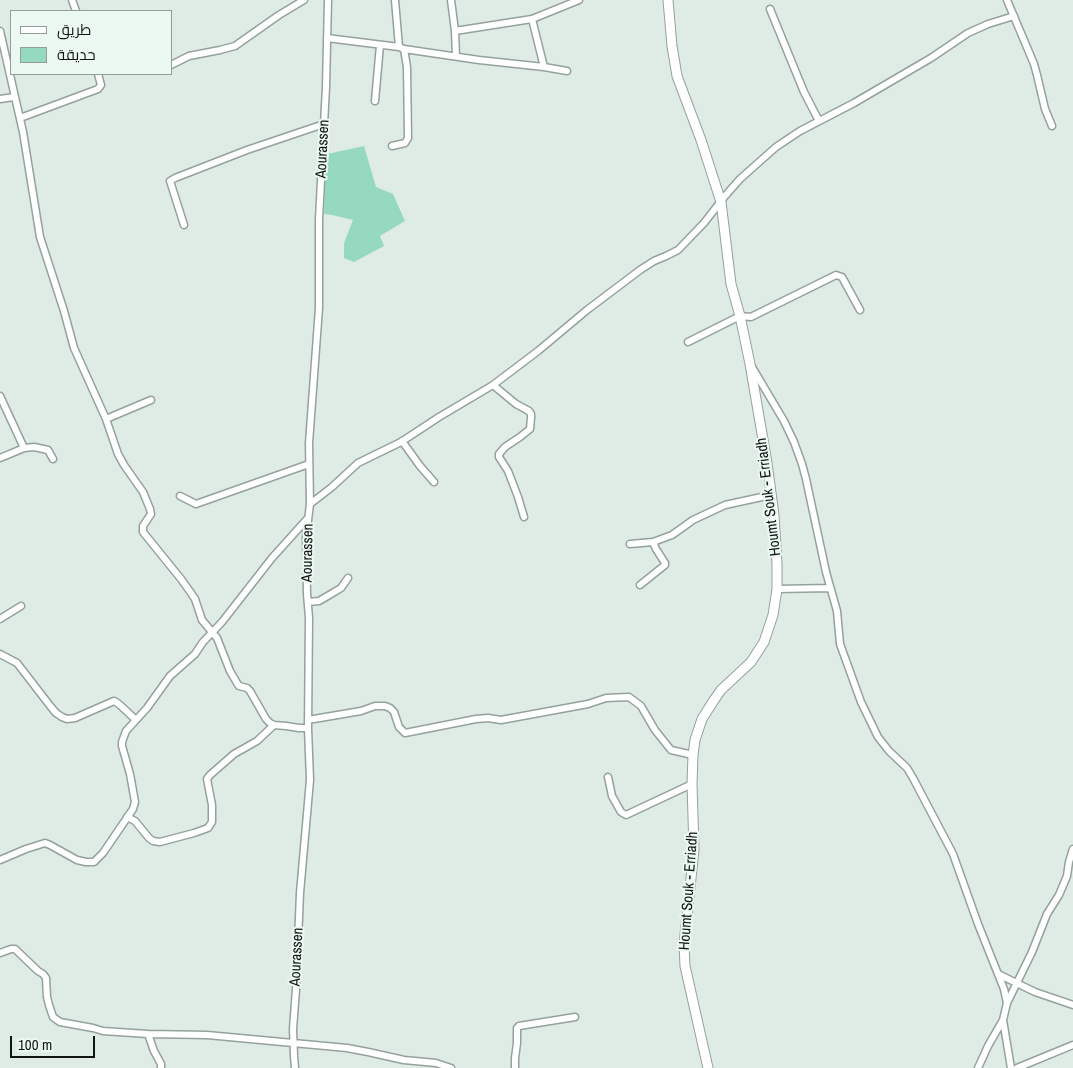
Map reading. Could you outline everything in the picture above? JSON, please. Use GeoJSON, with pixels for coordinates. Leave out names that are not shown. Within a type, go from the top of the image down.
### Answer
{"type":"FeatureCollection","features":[{"type":"Feature","properties":{"kind":"street"},"geometry":{"type":"LineString","coordinates":[[172,64],[189,56],[235,46],[304,0]]}},
{"type":"Feature","properties":{"kind":"street","name":"Aourassen"},"geometry":{"type":"LineString","coordinates":[[295,1068],[293,1043],[300,893],[310,780],[308,728],[309,618],[306,537],[310,504],[309,431],[319,308],[319,219],[328,0]]}},
{"type":"Feature","properties":{"kind":"street"},"geometry":{"type":"LineString","coordinates":[[392,146],[405,143],[408,138],[407,67],[401,48],[395,0]]}},
{"type":"Feature","properties":{"kind":"street"},"geometry":{"type":"LineString","coordinates":[[452,0],[456,56]]}},
{"type":"Feature","properties":{"kind":"street"},"geometry":{"type":"LineString","coordinates":[[455,30],[532,19],[580,0]]}},
{"type":"Feature","properties":{"kind":"street","name":"Houmt Souk - Erriadh"},"geometry":{"type":"LineString","coordinates":[[668,0],[677,76],[701,140],[721,202],[731,284],[750,364],[771,495],[776,547],[776,589],[773,615],[764,642],[751,662],[721,690],[702,719],[692,755],[694,850],[684,944],[684,966],[708,1068]]}},
{"type":"Feature","properties":{"kind":"street"},"geometry":{"type":"LineString","coordinates":[[1007,0],[1038,75],[1045,109],[1052,126]]}},
{"type":"Feature","properties":{"kind":"street"},"geometry":{"type":"LineString","coordinates":[[770,9],[804,92],[819,121]]}},
{"type":"Feature","properties":{"kind":"street"},"geometry":{"type":"LineString","coordinates":[[310,504],[358,463],[402,441],[493,385],[640,270],[678,250],[752,168],[776,147],[800,131],[854,103],[930,58],[968,33],[988,24],[1014,16]]}},
{"type":"Feature","properties":{"kind":"street"},"geometry":{"type":"LineString","coordinates":[[532,19],[544,67]]}},
{"type":"Feature","properties":{"kind":"street"},"geometry":{"type":"LineString","coordinates":[[0,31],[20,118],[36,217],[44,251],[74,348],[106,418],[118,454],[139,486],[150,509],[151,514],[143,526],[143,532],[195,599],[202,620],[217,638],[236,683],[250,691],[266,719],[274,726],[308,728]]}},
{"type":"Feature","properties":{"kind":"street"},"geometry":{"type":"LineString","coordinates":[[327,38],[567,71]]}},
{"type":"Feature","properties":{"kind":"street"},"geometry":{"type":"LineString","coordinates":[[375,101],[380,45]]}},
{"type":"Feature","properties":{"kind":"street"},"geometry":{"type":"LineString","coordinates":[[20,118],[98,89],[101,85],[98,75]]}},
{"type":"Feature","properties":{"kind":"street"},"geometry":{"type":"LineString","coordinates":[[0,100],[14,97]]}},
{"type":"Feature","properties":{"kind":"street"},"geometry":{"type":"LineString","coordinates":[[184,225],[170,181],[247,150],[324,124]]}},
{"type":"Feature","properties":{"kind":"street"},"geometry":{"type":"LineString","coordinates":[[688,342],[740,316],[751,317],[838,275],[842,277],[860,310]]}},
{"type":"Feature","properties":{"kind":"street"},"geometry":{"type":"LineString","coordinates":[[750,364],[784,421],[802,464],[830,588],[835,598],[842,649],[861,702],[872,729],[889,751],[907,768],[953,854],[1004,989],[1007,1002]]}},
{"type":"Feature","properties":{"kind":"street"},"geometry":{"type":"LineString","coordinates":[[493,385],[531,414],[530,429],[505,447],[499,454],[499,458],[508,471],[524,517]]}},
{"type":"Feature","properties":{"kind":"street"},"geometry":{"type":"LineString","coordinates":[[0,396],[24,448]]}},
{"type":"Feature","properties":{"kind":"street"},"geometry":{"type":"LineString","coordinates":[[106,418],[151,400]]}},
{"type":"Feature","properties":{"kind":"street"},"geometry":{"type":"LineString","coordinates":[[402,441],[434,482]]}},
{"type":"Feature","properties":{"kind":"street"},"geometry":{"type":"LineString","coordinates":[[0,458],[24,448],[34,447],[48,450],[53,459]]}},
{"type":"Feature","properties":{"kind":"street"},"geometry":{"type":"LineString","coordinates":[[180,496],[196,504],[310,464]]}},
{"type":"Feature","properties":{"kind":"street"},"geometry":{"type":"LineString","coordinates":[[630,544],[653,542],[672,535],[693,520],[725,505],[771,495]]}},
{"type":"Feature","properties":{"kind":"street"},"geometry":{"type":"LineString","coordinates":[[1,857],[45,843],[77,860],[86,862],[94,862],[103,853],[133,809],[135,802],[122,742],[126,731],[147,708],[170,676],[194,654],[233,609],[272,558],[308,518]]}},
{"type":"Feature","properties":{"kind":"street"},"geometry":{"type":"LineString","coordinates":[[640,585],[665,565],[653,542]]}},
{"type":"Feature","properties":{"kind":"street"},"geometry":{"type":"LineString","coordinates":[[308,602],[319,601],[332,594],[341,588],[348,578]]}},
{"type":"Feature","properties":{"kind":"street"},"geometry":{"type":"LineString","coordinates":[[776,589],[830,588]]}},
{"type":"Feature","properties":{"kind":"street"},"geometry":{"type":"LineString","coordinates":[[0,619],[21,606]]}},
{"type":"Feature","properties":{"kind":"street"},"geometry":{"type":"LineString","coordinates":[[0,654],[17,663],[56,713],[62,717],[67,719],[75,718],[116,702],[136,720]]}},
{"type":"Feature","properties":{"kind":"street"},"geometry":{"type":"LineString","coordinates":[[308,720],[360,711],[375,706],[385,706],[394,712],[399,727],[405,733],[476,718],[501,720],[588,704],[606,698],[629,697],[641,706],[655,730],[671,750],[692,755]]}},
{"type":"Feature","properties":{"kind":"street"},"geometry":{"type":"LineString","coordinates":[[127,817],[135,821],[149,838],[160,842],[208,828],[212,822],[212,805],[207,779],[234,754],[257,741],[274,726]]}},
{"type":"Feature","properties":{"kind":"street"},"geometry":{"type":"LineString","coordinates":[[608,778],[612,796],[620,812],[626,815],[692,784]]}},
{"type":"Feature","properties":{"kind":"street"},"geometry":{"type":"LineString","coordinates":[[978,1068],[1003,1020],[1007,1002],[1032,952],[1047,914],[1059,896],[1067,876],[1073,849]]}},
{"type":"Feature","properties":{"kind":"street"},"geometry":{"type":"LineString","coordinates":[[0,954],[14,949],[43,974],[46,978],[48,1005],[53,1017],[60,1022],[103,1031],[207,1036],[354,1050],[404,1060],[436,1063],[451,1068]]}},
{"type":"Feature","properties":{"kind":"street"},"geometry":{"type":"LineString","coordinates":[[998,974],[1035,992],[1073,1005]]}},
{"type":"Feature","properties":{"kind":"street"},"geometry":{"type":"LineString","coordinates":[[515,1068],[517,1028],[519,1026],[575,1017]]}},
{"type":"Feature","properties":{"kind":"street"},"geometry":{"type":"LineString","coordinates":[[1003,1020],[1011,1068]]}},
{"type":"Feature","properties":{"kind":"street"},"geometry":{"type":"LineString","coordinates":[[148,1034],[161,1068]]}},
{"type":"Feature","properties":{"kind":"street"},"geometry":{"type":"LineString","coordinates":[[1016,1068],[1073,1045]]}},
{"type":"Feature","properties":{"kind":"green space"},"geometry":{"type":"Polygon","coordinates":[[[364,146],[376,187],[393,194],[405,221],[380,236],[384,246],[354,262],[344,258],[344,243],[353,220],[324,214],[326,161],[327,154],[364,146]]]}}]}
